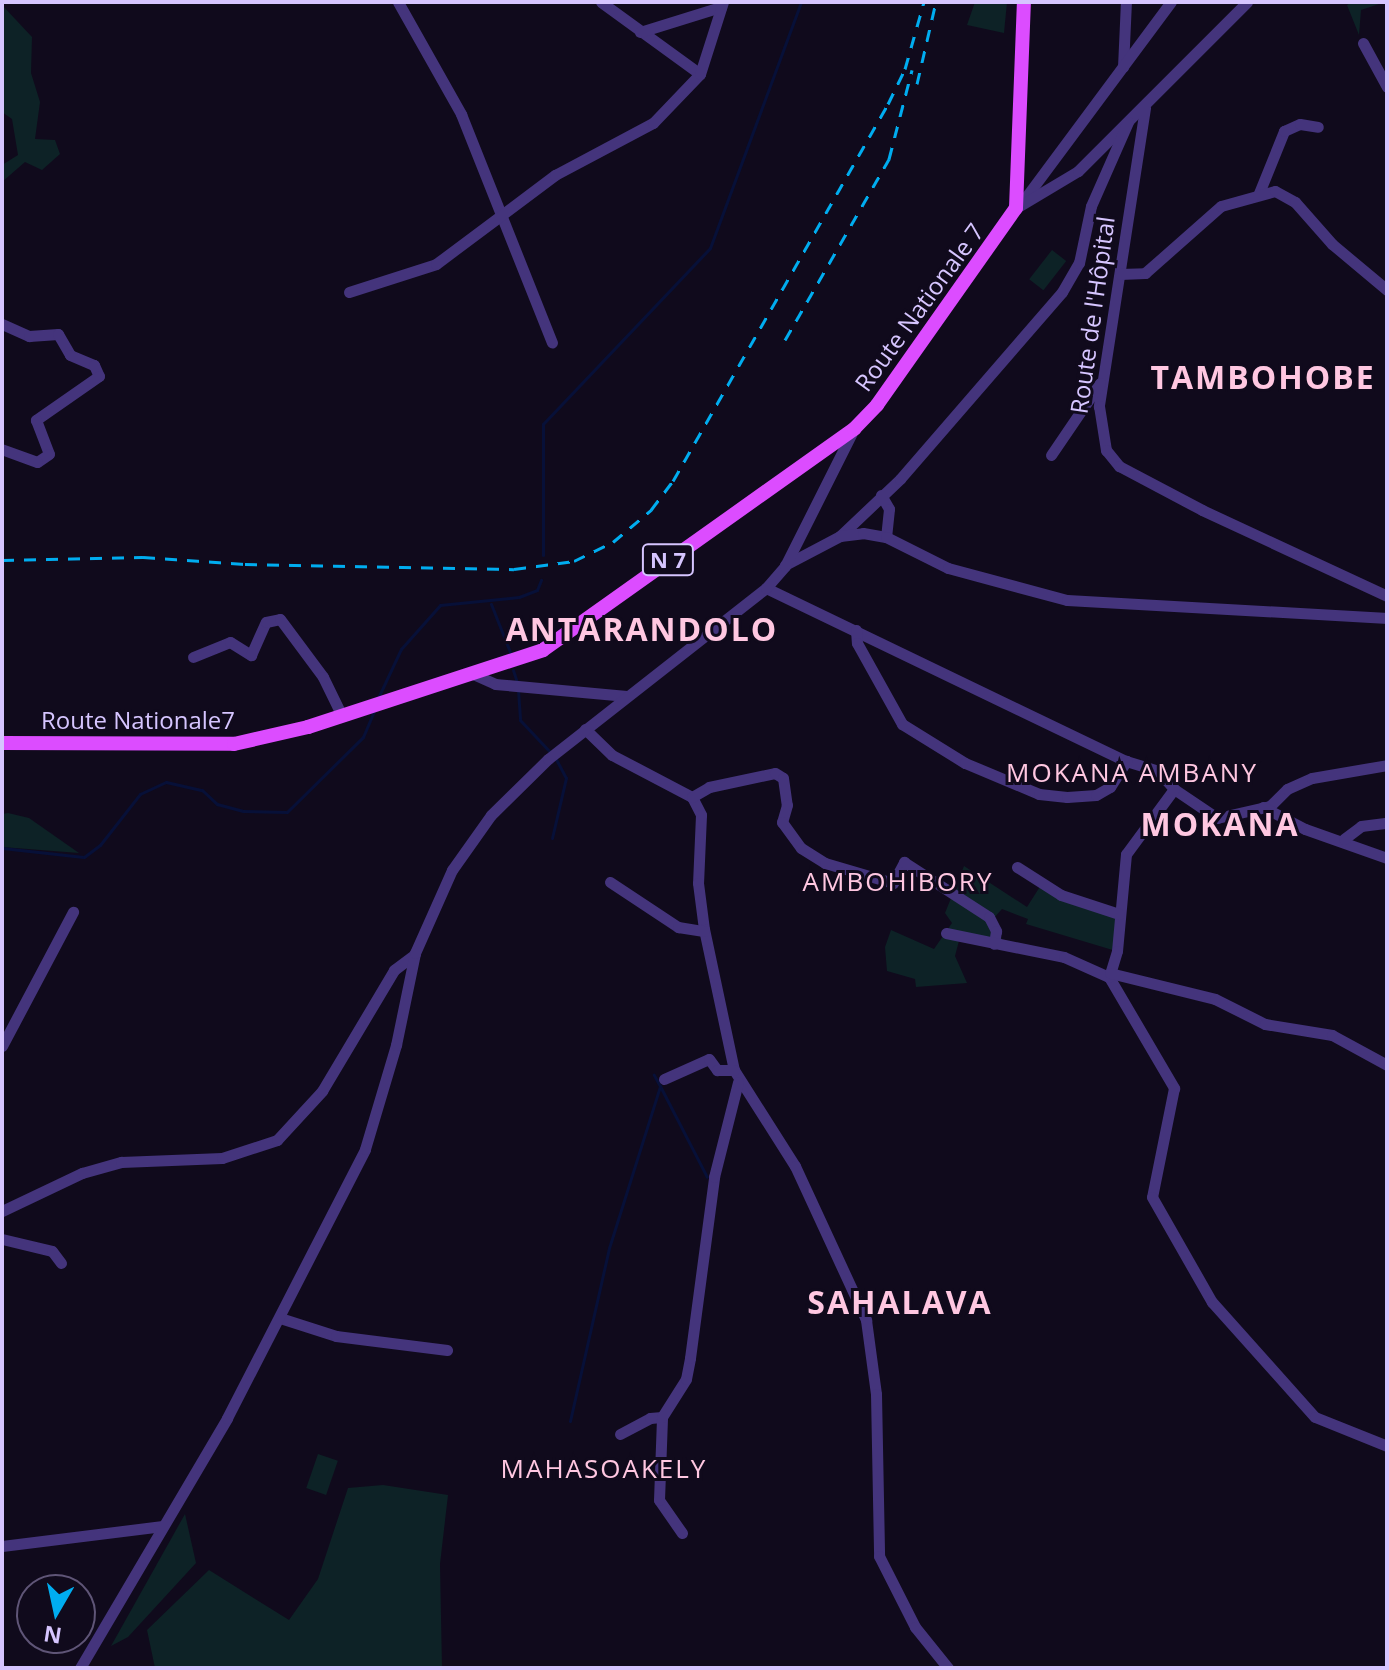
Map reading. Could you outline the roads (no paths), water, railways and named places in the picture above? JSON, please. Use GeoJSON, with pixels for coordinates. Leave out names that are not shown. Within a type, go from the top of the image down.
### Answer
{"type":"FeatureCollection","features":[{"type":"Feature","properties":{"kind":"main road"},"geometry":{"type":"LineString","coordinates":[[1016,208],[1024,2]]}},
{"type":"Feature","properties":{"kind":"main road","name":"Route Nationale 7"},"geometry":{"type":"LineString","coordinates":[[854,429],[877,405],[1016,208]]}},
{"type":"Feature","properties":{"kind":"main road","name":"N 7"},"geometry":{"type":"LineString","coordinates":[[473,674],[543,650],[854,429]]}},
{"type":"Feature","properties":{"kind":"main road","name":"Route Nationale7"},"geometry":{"type":"LineString","coordinates":[[2,743],[208,747],[265,739],[473,674]]}},
{"type":"Feature","properties":{"kind":"street"},"geometry":{"type":"LineString","coordinates":[[398,2],[461,114],[552,343]]}},
{"type":"Feature","properties":{"kind":"street"},"geometry":{"type":"LineString","coordinates":[[1123,68],[1126,2]]}},
{"type":"Feature","properties":{"kind":"street"},"geometry":{"type":"LineString","coordinates":[[1016,208],[1171,2]]}},
{"type":"Feature","properties":{"kind":"street"},"geometry":{"type":"LineString","coordinates":[[1016,208],[1078,171],[1145,108],[1247,2]]}},
{"type":"Feature","properties":{"kind":"street"},"geometry":{"type":"LineString","coordinates":[[604,4],[700,74]]}},
{"type":"Feature","properties":{"kind":"street"},"geometry":{"type":"LineString","coordinates":[[349,292],[436,264],[555,175],[653,123],[700,74],[722,5]]}},
{"type":"Feature","properties":{"kind":"street"},"geometry":{"type":"LineString","coordinates":[[640,32],[722,5]]}},
{"type":"Feature","properties":{"kind":"street"},"geometry":{"type":"LineString","coordinates":[[1363,43],[1387,87]]}},
{"type":"Feature","properties":{"kind":"street","name":"Route de l'Hôpital"},"geometry":{"type":"LineString","coordinates":[[1145,108],[1102,379],[1098,427],[1106,450],[1119,466],[1276,547],[1387,596]]}},
{"type":"Feature","properties":{"kind":"street"},"geometry":{"type":"LineString","coordinates":[[785,566],[840,536],[881,495],[1062,292],[1079,263],[1091,206],[1128,122]]}},
{"type":"Feature","properties":{"kind":"street"},"geometry":{"type":"LineString","coordinates":[[1259,193],[1284,131],[1300,124],[1318,127]]}},
{"type":"Feature","properties":{"kind":"street"},"geometry":{"type":"LineString","coordinates":[[1120,274],[1145,273],[1221,206],[1275,191],[1295,202],[1332,244],[1387,290]]}},
{"type":"Feature","properties":{"kind":"street"},"geometry":{"type":"LineString","coordinates":[[2,324],[29,336],[58,334],[70,355],[94,365],[99,376],[36,420],[49,454],[37,462],[2,449]]}},
{"type":"Feature","properties":{"kind":"street"},"geometry":{"type":"LineString","coordinates":[[1051,455],[1102,379]]}},
{"type":"Feature","properties":{"kind":"street"},"geometry":{"type":"LineString","coordinates":[[80,1668],[280,1318],[375,1126],[415,953],[452,870],[491,815],[553,755],[766,588],[785,566],[854,429]]}},
{"type":"Feature","properties":{"kind":"street"},"geometry":{"type":"LineString","coordinates":[[881,495],[889,509],[886,537]]}},
{"type":"Feature","properties":{"kind":"street"},"geometry":{"type":"LineString","coordinates":[[840,536],[886,537],[946,567],[1067,600],[1387,618]]}},
{"type":"Feature","properties":{"kind":"street"},"geometry":{"type":"LineString","coordinates":[[766,588],[1126,761],[1158,771],[1174,789],[1217,818],[1263,807],[1312,778],[1387,765]]}},
{"type":"Feature","properties":{"kind":"street"},"geometry":{"type":"LineString","coordinates":[[193,657],[230,642],[251,655],[266,622],[280,619],[323,677],[342,716]]}},
{"type":"Feature","properties":{"kind":"street"},"geometry":{"type":"LineString","coordinates":[[856,630],[857,643],[902,724],[965,763],[1039,794],[1067,797],[1096,795],[1110,787],[1126,761]]}},
{"type":"Feature","properties":{"kind":"street"},"geometry":{"type":"LineString","coordinates":[[473,674],[495,684],[626,696]]}},
{"type":"Feature","properties":{"kind":"street"},"geometry":{"type":"LineString","coordinates":[[585,729],[612,755],[692,797],[701,815],[704,927],[736,1076],[795,1166],[866,1320],[876,1394],[879,1556],[915,1627],[948,1668]]}},
{"type":"Feature","properties":{"kind":"street"},"geometry":{"type":"LineString","coordinates":[[692,797],[709,787],[775,773],[783,778],[787,805],[782,822],[801,848],[825,863],[893,883],[904,862],[989,917],[996,931],[994,944]]}},
{"type":"Feature","properties":{"kind":"street"},"geometry":{"type":"LineString","coordinates":[[1174,789],[1126,854],[1109,975],[1171,1076],[1173,1099],[1152,1197],[1212,1302],[1315,1417],[1387,1446]]}},
{"type":"Feature","properties":{"kind":"street"},"geometry":{"type":"LineString","coordinates":[[1263,807],[1305,829],[1344,839],[1387,858]]}},
{"type":"Feature","properties":{"kind":"street"},"geometry":{"type":"LineString","coordinates":[[1344,839],[1361,826],[1387,823]]}},
{"type":"Feature","properties":{"kind":"street"},"geometry":{"type":"LineString","coordinates":[[1017,867],[1061,895],[1119,914]]}},
{"type":"Feature","properties":{"kind":"street"},"geometry":{"type":"LineString","coordinates":[[610,882],[678,927],[704,927]]}},
{"type":"Feature","properties":{"kind":"street"},"geometry":{"type":"LineString","coordinates":[[2,1046],[73,912]]}},
{"type":"Feature","properties":{"kind":"street"},"geometry":{"type":"LineString","coordinates":[[946,933],[1064,957],[1109,975],[1215,999],[1265,1024],[1332,1035],[1387,1065]]}},
{"type":"Feature","properties":{"kind":"street"},"geometry":{"type":"LineString","coordinates":[[2,1211],[82,1173],[121,1162],[222,1158],[277,1140],[322,1091],[394,970],[415,953]]}},
{"type":"Feature","properties":{"kind":"street"},"geometry":{"type":"LineString","coordinates":[[664,1079],[709,1059],[717,1070],[736,1076]]}},
{"type":"Feature","properties":{"kind":"street"},"geometry":{"type":"LineString","coordinates":[[682,1533],[659,1500],[662,1417],[686,1379],[714,1177],[736,1076]]}},
{"type":"Feature","properties":{"kind":"street"},"geometry":{"type":"LineString","coordinates":[[2,1239],[52,1251],[61,1263]]}},
{"type":"Feature","properties":{"kind":"street"},"geometry":{"type":"LineString","coordinates":[[280,1318],[336,1336],[447,1350]]}},
{"type":"Feature","properties":{"kind":"street"},"geometry":{"type":"LineString","coordinates":[[620,1434],[650,1418],[662,1417]]}},
{"type":"Feature","properties":{"kind":"street"},"geometry":{"type":"LineString","coordinates":[[2,1546],[163,1526]]}},
{"type":"Feature","properties":{"kind":"waterway"},"geometry":{"type":"LineString","coordinates":[[543,555],[543,424],[710,248],[801,2]]}},
{"type":"Feature","properties":{"kind":"waterway"},"geometry":{"type":"LineString","coordinates":[[378,698],[401,649],[440,605],[519,597],[537,590],[541,580]]}},
{"type":"Feature","properties":{"kind":"waterway"},"geometry":{"type":"LineString","coordinates":[[491,604],[510,652]]}},
{"type":"Feature","properties":{"kind":"waterway"},"geometry":{"type":"LineString","coordinates":[[513,670],[517,682]]}},
{"type":"Feature","properties":{"kind":"waterway"},"geometry":{"type":"LineString","coordinates":[[518,690],[520,720],[551,753]]}},
{"type":"Feature","properties":{"kind":"waterway"},"geometry":{"type":"LineString","coordinates":[[2,848],[84,857],[100,845],[140,794],[166,782],[202,790],[217,804],[243,811],[287,812],[363,737],[375,709]]}},
{"type":"Feature","properties":{"kind":"waterway"},"geometry":{"type":"LineString","coordinates":[[552,838],[566,778],[556,759]]}},
{"type":"Feature","properties":{"kind":"waterway"},"geometry":{"type":"LineString","coordinates":[[570,1421],[609,1248],[660,1086],[654,1075]]}},
{"type":"Feature","properties":{"kind":"waterway"},"geometry":{"type":"LineString","coordinates":[[660,1086],[707,1177]]}},
{"type":"Feature","properties":{"kind":"railway"},"geometry":{"type":"LineString","coordinates":[[2,560],[143,557],[245,564],[514,569],[574,561],[613,542],[651,510],[673,481],[888,104],[905,69],[924,2]]}},
{"type":"Feature","properties":{"kind":"railway"},"geometry":{"type":"LineString","coordinates":[[917,84],[936,2]]}},
{"type":"Feature","properties":{"kind":"railway"},"geometry":{"type":"LineString","coordinates":[[785,340],[889,159],[912,70]]}},
{"type":"Feature","properties":{"kind":"district","name":"TAMBOHOBE"},"geometry":{"type":"Point","coordinates":[1263,377]}},
{"type":"Feature","properties":{"kind":"district","name":"ANTARANDOLO"},"geometry":{"type":"Point","coordinates":[642,629]}},
{"type":"Feature","properties":{"kind":"district","name":"MOKANA AMBANY"},"geometry":{"type":"Point","coordinates":[1132,773]}},
{"type":"Feature","properties":{"kind":"district","name":"MOKANA"},"geometry":{"type":"Point","coordinates":[1220,824]}},
{"type":"Feature","properties":{"kind":"district","name":"AMBOHIBORY"},"geometry":{"type":"Point","coordinates":[898,882]}},
{"type":"Feature","properties":{"kind":"district","name":"SAHALAVA"},"geometry":{"type":"Point","coordinates":[900,1302]}},
{"type":"Feature","properties":{"kind":"district","name":"MAHASOAKELY"},"geometry":{"type":"Point","coordinates":[604,1469]}}]}
